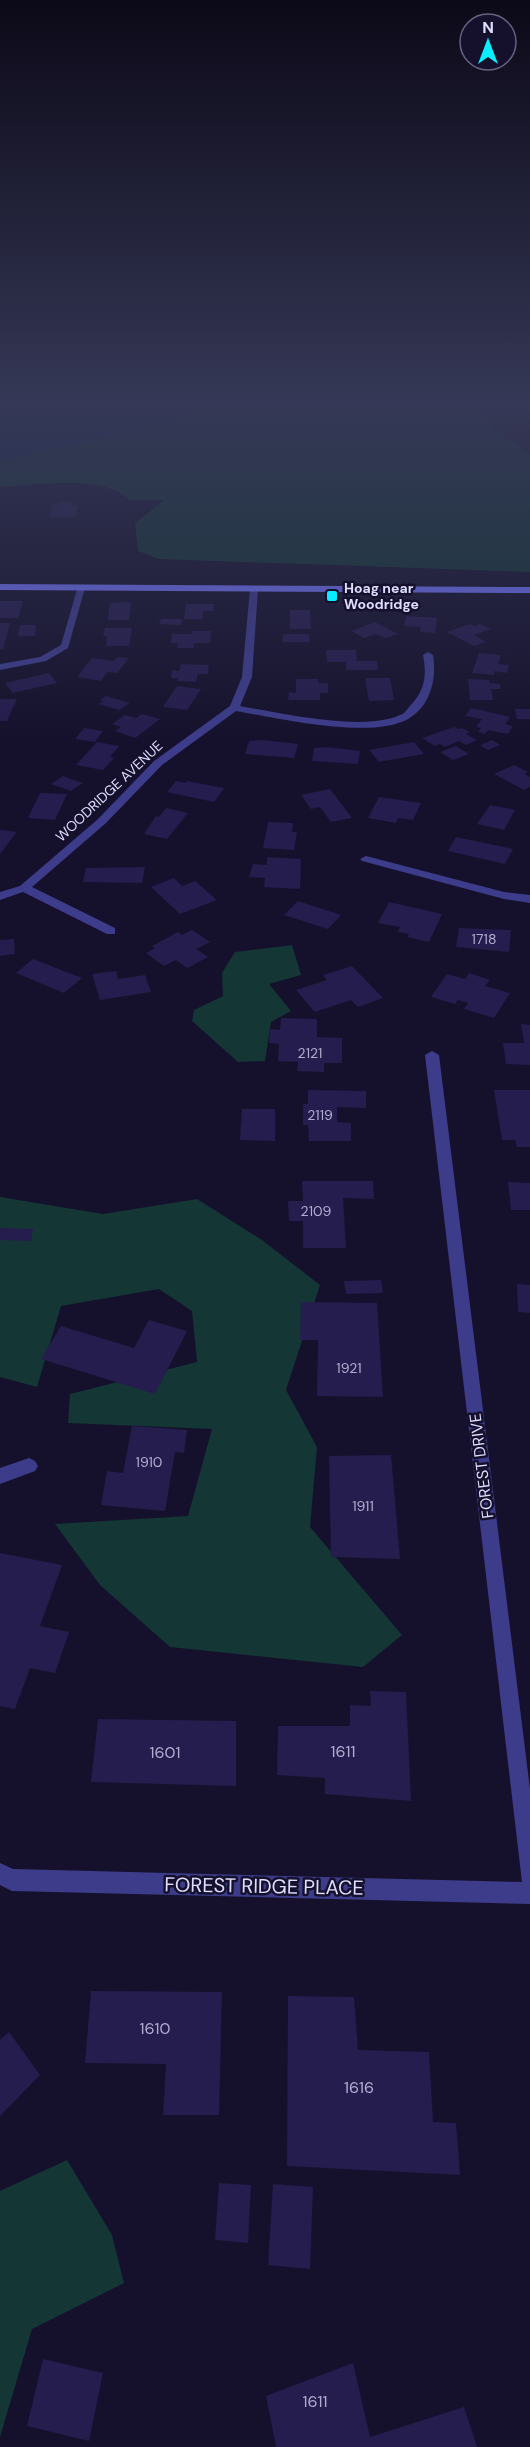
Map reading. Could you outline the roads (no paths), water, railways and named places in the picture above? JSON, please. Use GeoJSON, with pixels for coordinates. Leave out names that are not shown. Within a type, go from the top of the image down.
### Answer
{"type":"FeatureCollection","features":[{"type":"Feature","properties":{"kind":"street"},"geometry":{"type":"LineString","coordinates":[[0,587],[530,590]]}},
{"type":"Feature","properties":{"kind":"street"},"geometry":{"type":"LineString","coordinates":[[0,667],[42,659],[58,653],[65,646],[81,588]]}},
{"type":"Feature","properties":{"kind":"street"},"geometry":{"type":"LineString","coordinates":[[254,589],[247,677],[234,708],[297,719],[372,724],[405,717],[421,702],[429,689],[432,673],[428,656]]}},
{"type":"Feature","properties":{"kind":"street","name":"WOODRIDGE AVENUE"},"geometry":{"type":"LineString","coordinates":[[0,896],[24,888],[102,821],[158,763],[234,708]]}},
{"type":"Feature","properties":{"kind":"street"},"geometry":{"type":"LineString","coordinates":[[366,859],[504,895],[530,899]]}},
{"type":"Feature","properties":{"kind":"street"},"geometry":{"type":"LineString","coordinates":[[24,888],[111,931]]}},
{"type":"Feature","properties":{"kind":"street","name":"FOREST DRIVE"},"geometry":{"type":"LineString","coordinates":[[432,1055],[530,1876]]}},
{"type":"Feature","properties":{"kind":"street"},"geometry":{"type":"LineString","coordinates":[[0,1476],[29,1466]]}},
{"type":"Feature","properties":{"kind":"street","name":"FOREST RIDGE PLACE"},"geometry":{"type":"LineString","coordinates":[[0,1874],[12,1880],[530,1893]]}},
{"type":"Feature","properties":{"kind":"place","name":"Hoag near Woodridge"},"geometry":{"type":"Point","coordinates":[332,596]}}]}
